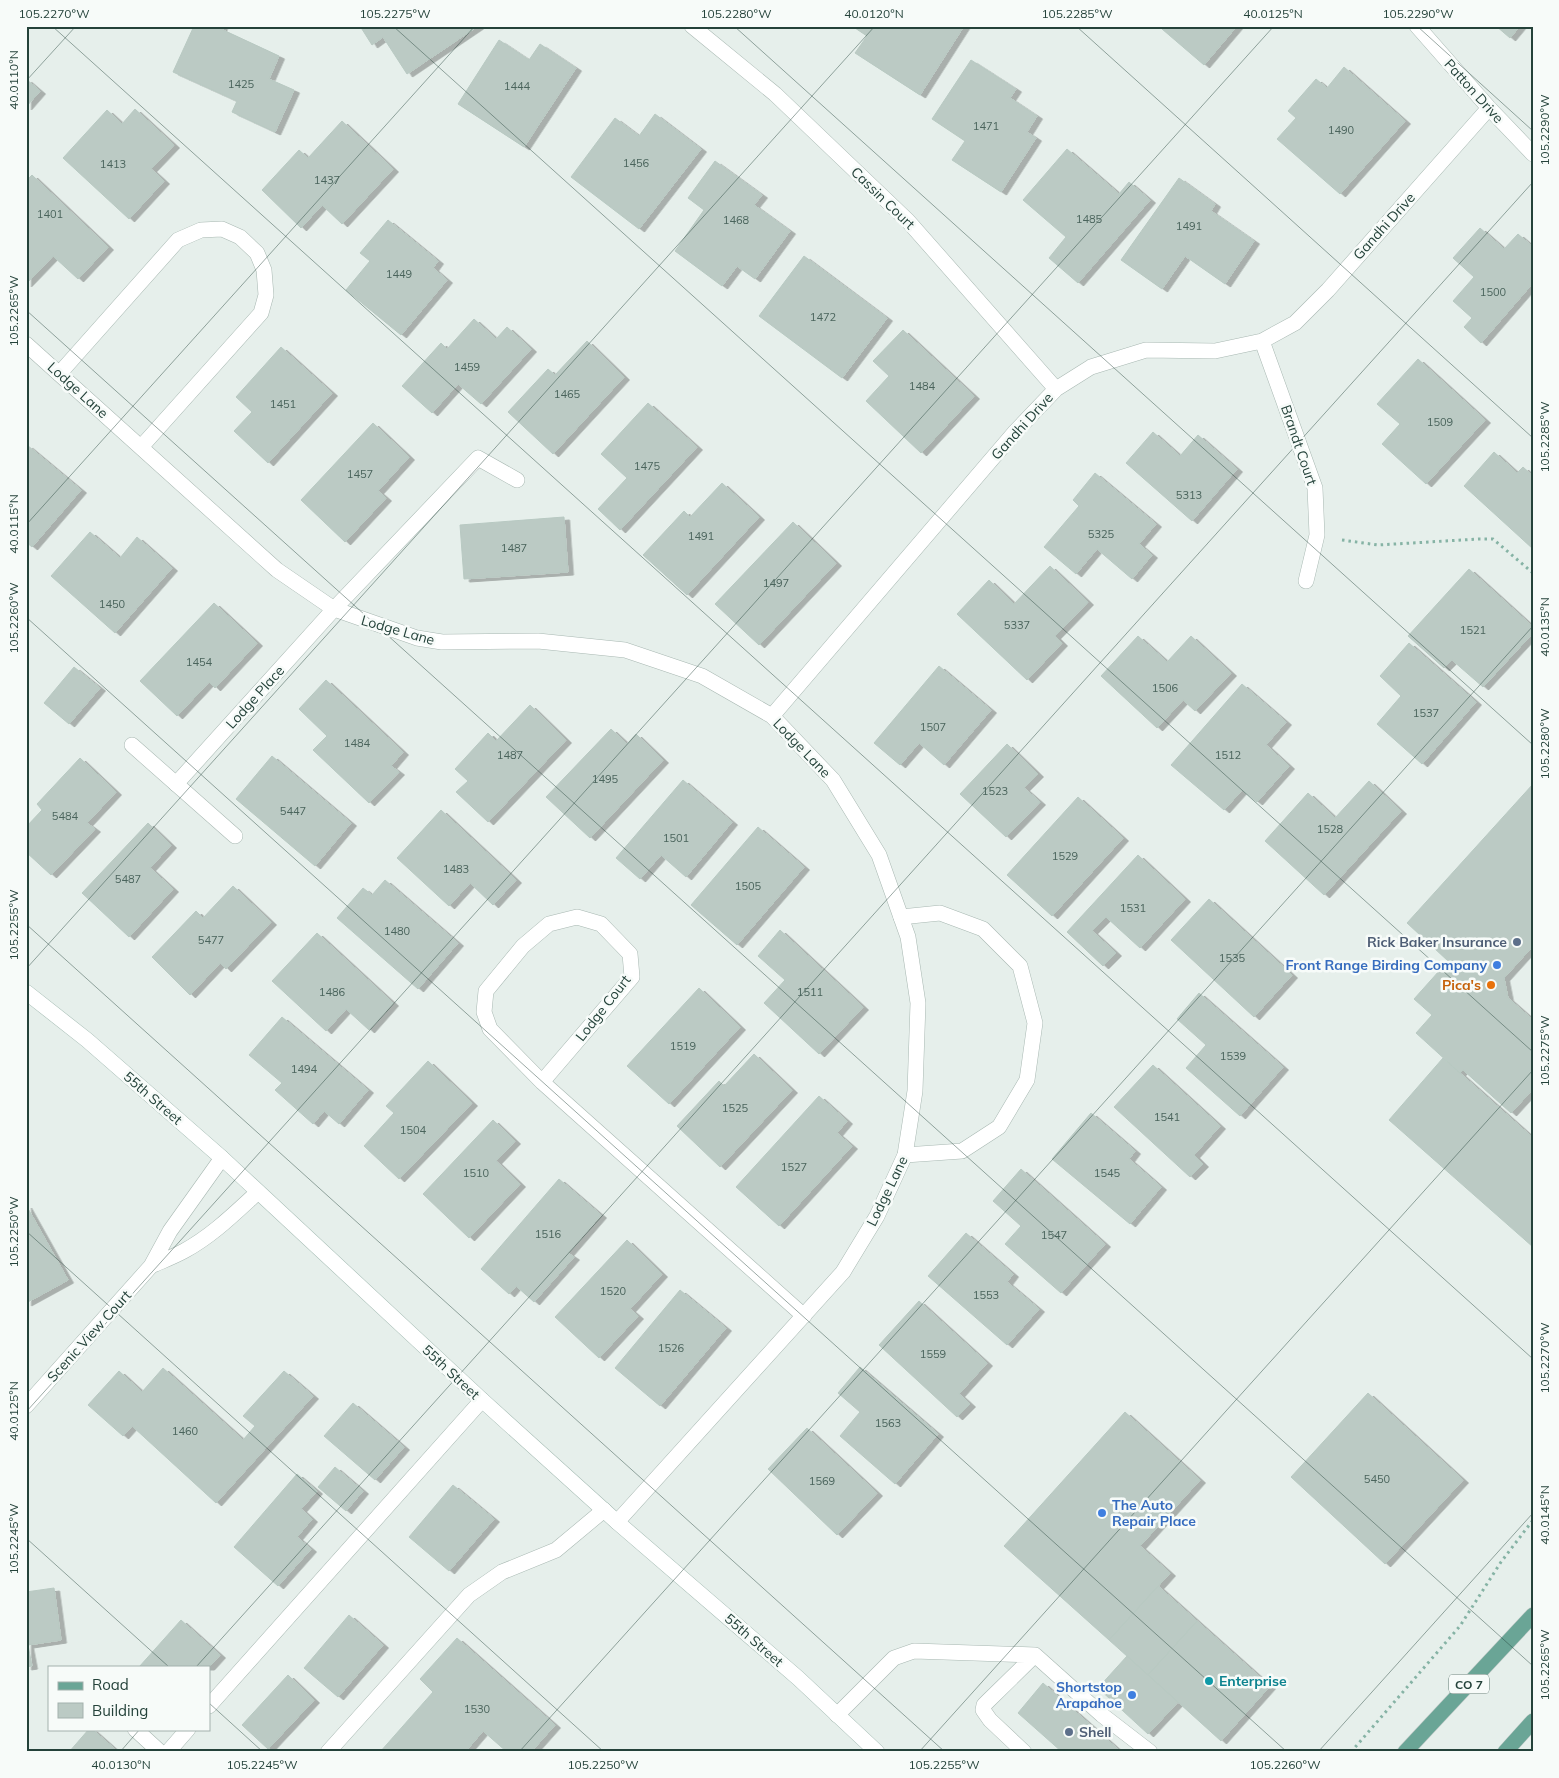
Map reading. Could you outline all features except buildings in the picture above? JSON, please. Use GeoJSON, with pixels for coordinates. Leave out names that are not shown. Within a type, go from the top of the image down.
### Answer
{"type":"FeatureCollection","features":[{"type":"Feature","properties":{"kind":"main road","name":"CO 7"},"geometry":{"type":"LineString","coordinates":[[1405,1752],[1533,1615]]}},
{"type":"Feature","properties":{"kind":"main road"},"geometry":{"type":"LineString","coordinates":[[1505,1752],[1533,1721]]}},
{"type":"Feature","properties":{"kind":"street","name":"Cassin Court"},"geometry":{"type":"LineString","coordinates":[[692,26],[775,94],[908,221],[1056,389]]}},
{"type":"Feature","properties":{"kind":"street","name":"Patton Drive"},"geometry":{"type":"LineString","coordinates":[[1418,26],[1488,108],[1533,154]]}},
{"type":"Feature","properties":{"kind":"street","name":"Gandhi Drive"},"geometry":{"type":"LineString","coordinates":[[772,716],[1015,432],[1056,389],[1091,367],[1146,350],[1215,350],[1262,341],[1295,323],[1328,290],[1488,108]]}},
{"type":"Feature","properties":{"kind":"street"},"geometry":{"type":"LineString","coordinates":[[60,374],[178,240],[201,230],[222,229],[240,237],[257,253],[264,270],[266,295],[260,313],[142,446]]}},
{"type":"Feature","properties":{"kind":"street","name":"Brandt Court"},"geometry":{"type":"LineString","coordinates":[[1262,341],[1315,488],[1317,537],[1306,581]]}},
{"type":"Feature","properties":{"kind":"street","name":"Lodge Lane"},"geometry":{"type":"LineString","coordinates":[[26,344],[142,446],[277,570],[334,609],[354,618],[417,638],[442,642],[538,641],[625,650],[702,676],[772,716],[834,780],[879,855],[908,938],[918,1003],[915,1091],[905,1155],[877,1216],[843,1272],[617,1522]]}},
{"type":"Feature","properties":{"kind":"street","name":"Lodge Place"},"geometry":{"type":"LineString","coordinates":[[176,784],[334,609],[478,458],[517,480]]}},
{"type":"Feature","properties":{"kind":"street"},"geometry":{"type":"LineString","coordinates":[[132,745],[235,836]]}},
{"type":"Feature","properties":{"kind":"street"},"geometry":{"type":"LineString","coordinates":[[902,917],[940,914],[983,929],[1020,966],[1035,1023],[1027,1080],[999,1127],[962,1151],[905,1155]]}},
{"type":"Feature","properties":{"kind":"street","name":"Lodge Court"},"geometry":{"type":"LineString","coordinates":[[542,1082],[632,977],[630,954],[601,924],[577,917],[549,924],[523,946],[486,991],[484,1012],[490,1029],[542,1082],[804,1316]]}},
{"type":"Feature","properties":{"kind":"street","name":"55th Street"},"geometry":{"type":"LineString","coordinates":[[26,992],[87,1040],[222,1158],[482,1400],[617,1522],[790,1672],[877,1752]]}},
{"type":"Feature","properties":{"kind":"street","name":"Scenic View Court"},"geometry":{"type":"LineString","coordinates":[[26,1406],[152,1266],[170,1231],[222,1158]]}},
{"type":"Feature","properties":{"kind":"street","name":"Scenic View Court"},"geometry":{"type":"LineString","coordinates":[[152,1266],[184,1251],[206,1236],[230,1218],[258,1192]]}},
{"type":"Feature","properties":{"kind":"street"},"geometry":{"type":"LineString","coordinates":[[210,1705],[482,1400]]}},
{"type":"Feature","properties":{"kind":"street"},"geometry":{"type":"LineString","coordinates":[[328,1752],[469,1595],[502,1572],[556,1550],[604,1510]]}},
{"type":"Feature","properties":{"kind":"street"},"geometry":{"type":"LineString","coordinates":[[837,1715],[894,1658],[914,1651],[1035,1655],[1102,1715],[1150,1752]]}},
{"type":"Feature","properties":{"kind":"street"},"geometry":{"type":"LineString","coordinates":[[1024,1752],[990,1720],[983,1710],[988,1701],[1035,1655]]}},
{"type":"Feature","properties":{"kind":"street"},"geometry":{"type":"LineString","coordinates":[[136,1730],[160,1752]]}},
{"type":"Feature","properties":{"kind":"street"},"geometry":{"type":"LineString","coordinates":[[168,1752],[187,1730]]}},
{"type":"Feature","properties":{"kind":"path"},"geometry":{"type":"LineString","coordinates":[[1317,537],[1378,545],[1493,539],[1533,573]]}},
{"type":"Feature","properties":{"kind":"path"},"geometry":{"type":"LineString","coordinates":[[1351,1752],[1460,1626],[1501,1562],[1533,1520]]}},
{"type":"Feature","properties":{"kind":"place","name":"Rick Baker Insurance"},"geometry":{"type":"Point","coordinates":[1517,942]}},
{"type":"Feature","properties":{"kind":"place","name":"Front Range Birding Company"},"geometry":{"type":"Point","coordinates":[1497,965]}},
{"type":"Feature","properties":{"kind":"place","name":"Pica's"},"geometry":{"type":"Point","coordinates":[1491,985]}},
{"type":"Feature","properties":{"kind":"place","name":"The Auto Repair Place"},"geometry":{"type":"Point","coordinates":[1102,1513]}},
{"type":"Feature","properties":{"kind":"place","name":"Enterprise"},"geometry":{"type":"Point","coordinates":[1209,1681]}},
{"type":"Feature","properties":{"kind":"place","name":"Shortstop Arapahoe"},"geometry":{"type":"Point","coordinates":[1132,1695]}},
{"type":"Feature","properties":{"kind":"place","name":"Shell"},"geometry":{"type":"Point","coordinates":[1069,1732]}}]}
